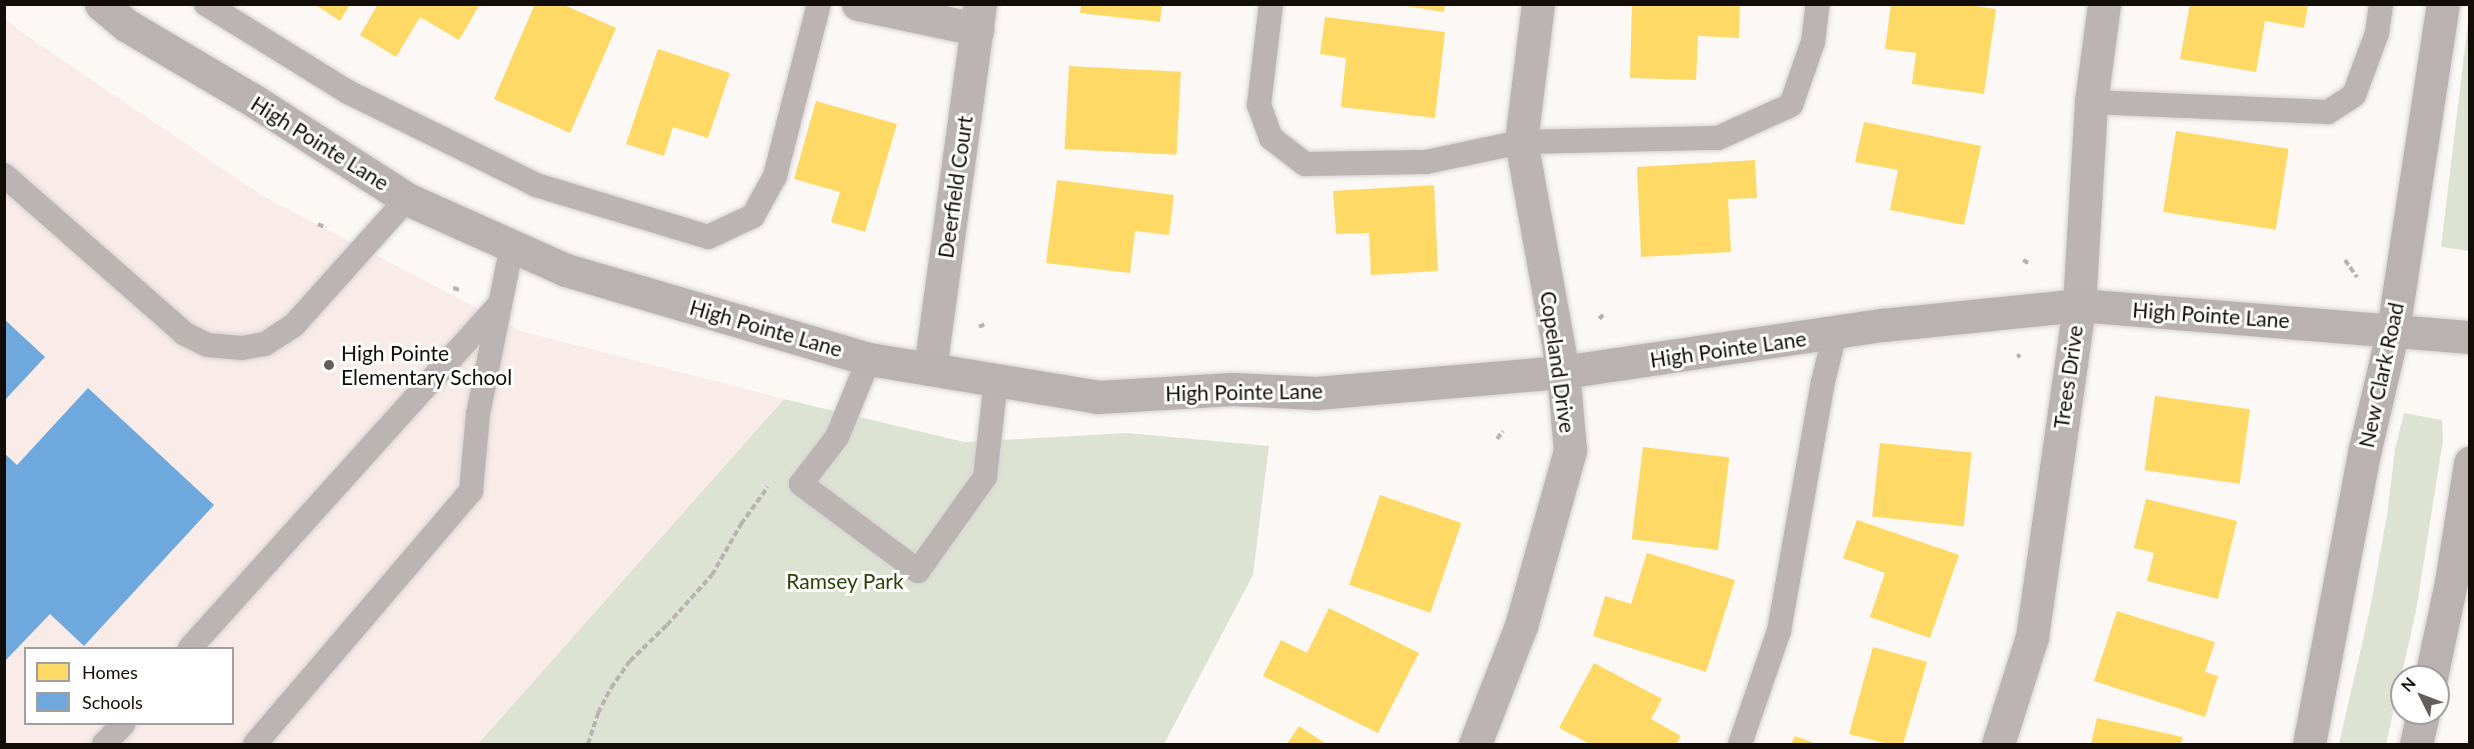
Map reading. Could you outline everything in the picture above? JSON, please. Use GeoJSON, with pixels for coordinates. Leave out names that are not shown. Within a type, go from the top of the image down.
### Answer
{"type":"FeatureCollection","features":[{"type":"Feature","properties":{"kind":"street","name":"High Pointe Lane"},"geometry":{"type":"LineString","coordinates":[[101,4],[126,26],[256,102],[407,199],[566,270],[869,359],[1098,397],[1232,389],[1316,393],[1563,372],[1835,333],[2079,305],[2469,337]]}},
{"type":"Feature","properties":{"kind":"street"},"geometry":{"type":"LineString","coordinates":[[858,4],[979,17]]}},
{"type":"Feature","properties":{"kind":"street","name":"Copeland Drive"},"geometry":{"type":"LineString","coordinates":[[1475,744],[1521,626],[1570,450],[1563,372],[1521,142],[1538,4]]}},
{"type":"Feature","properties":{"kind":"street","name":"Trees Drive"},"geometry":{"type":"LineString","coordinates":[[1998,744],[2032,637],[2079,305],[2091,102],[2104,4]]}},
{"type":"Feature","properties":{"kind":"street","name":"New Clark Road"},"geometry":{"type":"LineString","coordinates":[[2309,744],[2365,449],[2393,330],[2443,4]]}},
{"type":"Feature","properties":{"kind":"street","name":"Deerfield Court"},"geometry":{"type":"LineString","coordinates":[[930,369],[979,17]]}},
{"type":"Feature","properties":{"kind":"street"},"geometry":{"type":"LineString","coordinates":[[2434,665],[2451,582],[2469,463]]}},
{"type":"Feature","properties":{"kind":"street"},"geometry":{"type":"LineString","coordinates":[[2416,744],[2420,725]]}},
{"type":"Feature","properties":{"kind":"lane"},"geometry":{"type":"LineString","coordinates":[[206,4],[348,92],[536,185],[708,237],[753,216],[775,176],[819,4]]}},
{"type":"Feature","properties":{"kind":"lane"},"geometry":{"type":"LineString","coordinates":[[1271,4],[1258,105],[1271,138],[1305,164],[1426,162],[1521,142],[1718,138],[1791,105],[1813,42],[1818,4]]}},
{"type":"Feature","properties":{"kind":"lane"},"geometry":{"type":"LineString","coordinates":[[2091,102],[2328,112],[2354,95],[2377,33],[2380,4]]}},
{"type":"Feature","properties":{"kind":"lane"},"geometry":{"type":"LineString","coordinates":[[4,175],[185,334],[208,345],[242,348],[265,344],[294,325],[407,199]]}},
{"type":"Feature","properties":{"kind":"lane"},"geometry":{"type":"LineString","coordinates":[[255,744],[471,491],[478,414],[512,246]]}},
{"type":"Feature","properties":{"kind":"lane"},"geometry":{"type":"LineString","coordinates":[[191,647],[501,303]]}},
{"type":"Feature","properties":{"kind":"lane"},"geometry":{"type":"LineString","coordinates":[[1740,744],[1779,631],[1823,382],[1835,333]]}},
{"type":"Feature","properties":{"kind":"lane"},"geometry":{"type":"LineString","coordinates":[[869,359],[837,437],[801,484],[918,571],[985,477],[996,380]]}},
{"type":"Feature","properties":{"kind":"lane"},"geometry":{"type":"LineString","coordinates":[[104,744],[121,725]]}},
{"type":"Feature","properties":{"kind":"path"},"geometry":{"type":"LineString","coordinates":[[318,224],[326,228]]}},
{"type":"Feature","properties":{"kind":"path"},"geometry":{"type":"LineString","coordinates":[[2023,260],[2030,264]]}},
{"type":"Feature","properties":{"kind":"path"},"geometry":{"type":"LineString","coordinates":[[2345,260],[2357,277]]}},
{"type":"Feature","properties":{"kind":"path"},"geometry":{"type":"LineString","coordinates":[[453,288],[461,290]]}},
{"type":"Feature","properties":{"kind":"path"},"geometry":{"type":"LineString","coordinates":[[979,327],[987,323]]}},
{"type":"Feature","properties":{"kind":"path"},"geometry":{"type":"LineString","coordinates":[[1497,439],[1503,431]]}},
{"type":"Feature","properties":{"kind":"path"},"geometry":{"type":"LineString","coordinates":[[588,744],[598,713],[611,688],[630,661],[667,625],[712,575],[741,524]]}},
{"type":"Feature","properties":{"kind":"shaded area","name":"High Pointe Elementary School"},"geometry":{"type":"Polygon","coordinates":[[[4,18],[21,32],[261,195],[521,331],[784,399],[478,744],[5,744],[4,18]]]}},
{"type":"Feature","properties":{"kind":"green space"},"geometry":{"type":"Polygon","coordinates":[[[2469,14],[2469,251],[2441,247],[2469,14]]]}},
{"type":"Feature","properties":{"kind":"green space","name":"Ramsey Park"},"geometry":{"type":"Polygon","coordinates":[[[784,399],[964,442],[1127,433],[1269,446],[1253,575],[1164,744],[478,744],[784,399]]]}},
{"type":"Feature","properties":{"kind":"green space"},"geometry":{"type":"Polygon","coordinates":[[[2404,413],[2442,420],[2443,440],[2416,611],[2404,665],[2390,665],[2390,725],[2386,744],[2339,744],[2370,609],[2387,515],[2395,449],[2404,413]]]}},
{"type":"Feature","properties":{"kind":"building: Homes"},"geometry":{"type":"Polygon","coordinates":[[[314,4],[350,4],[340,21],[314,4]]]}},
{"type":"Feature","properties":{"kind":"building: Homes"},"geometry":{"type":"Polygon","coordinates":[[[378,4],[480,4],[459,40],[420,17],[396,57],[360,35],[378,4]]]}},
{"type":"Feature","properties":{"kind":"building: Homes"},"geometry":{"type":"Polygon","coordinates":[[[535,4],[562,4],[616,28],[570,133],[494,99],[535,4]]]}},
{"type":"Feature","properties":{"kind":"building: Homes"},"geometry":{"type":"Polygon","coordinates":[[[1081,4],[1162,4],[1160,22],[1080,13],[1081,4]]]}},
{"type":"Feature","properties":{"kind":"building: Homes"},"geometry":{"type":"Polygon","coordinates":[[[1632,4],[1740,4],[1739,38],[1698,36],[1696,80],[1630,78],[1632,4]]]}},
{"type":"Feature","properties":{"kind":"building: Homes"},"geometry":{"type":"Polygon","coordinates":[[[1891,4],[1962,4],[1996,9],[1984,94],[1912,84],[1916,53],[1885,49],[1891,4]]]}},
{"type":"Feature","properties":{"kind":"building: Homes"},"geometry":{"type":"Polygon","coordinates":[[[2190,4],[2308,4],[2304,28],[2265,21],[2256,72],[2180,59],[2190,4]]]}},
{"type":"Feature","properties":{"kind":"building: Homes"},"geometry":{"type":"Polygon","coordinates":[[[1400,5],[1445,5],[1444,12],[1400,5]]]}},
{"type":"Feature","properties":{"kind":"building: Homes"},"geometry":{"type":"Polygon","coordinates":[[[1325,17],[1445,32],[1435,118],[1341,107],[1346,58],[1320,54],[1325,17]]]}},
{"type":"Feature","properties":{"kind":"building: Homes"},"geometry":{"type":"Polygon","coordinates":[[[658,49],[730,73],[708,138],[673,127],[664,156],[626,144],[658,49]]]}},
{"type":"Feature","properties":{"kind":"building: Homes"},"geometry":{"type":"Polygon","coordinates":[[[1069,66],[1181,72],[1177,155],[1065,149],[1069,66]]]}},
{"type":"Feature","properties":{"kind":"building: Homes"},"geometry":{"type":"Polygon","coordinates":[[[816,101],[897,124],[865,232],[831,222],[840,192],[794,179],[816,101]]]}},
{"type":"Feature","properties":{"kind":"building: Homes"},"geometry":{"type":"Polygon","coordinates":[[[1864,122],[1981,146],[1964,225],[1890,210],[1898,170],[1855,162],[1864,122]]]}},
{"type":"Feature","properties":{"kind":"building: Homes"},"geometry":{"type":"Polygon","coordinates":[[[2176,131],[2289,149],[2276,230],[2163,212],[2176,131]]]}},
{"type":"Feature","properties":{"kind":"building: Homes"},"geometry":{"type":"Polygon","coordinates":[[[1755,160],[1757,198],[1728,199],[1731,252],[1641,257],[1637,167],[1755,160]]]}},
{"type":"Feature","properties":{"kind":"building: Homes"},"geometry":{"type":"Polygon","coordinates":[[[1057,180],[1174,195],[1169,235],[1135,231],[1130,273],[1046,263],[1057,180]]]}},
{"type":"Feature","properties":{"kind":"building: Homes"},"geometry":{"type":"Polygon","coordinates":[[[1434,185],[1438,271],[1371,275],[1369,233],[1336,234],[1333,191],[1434,185]]]}},
{"type":"Feature","properties":{"kind":"building: Homes"},"geometry":{"type":"Polygon","coordinates":[[[2155,396],[2250,409],[2240,484],[2145,470],[2155,396]]]}},
{"type":"Feature","properties":{"kind":"building: Homes"},"geometry":{"type":"Polygon","coordinates":[[[1880,443],[1971,453],[1964,526],[1872,517],[1880,443]]]}},
{"type":"Feature","properties":{"kind":"building: Homes"},"geometry":{"type":"Polygon","coordinates":[[[1643,447],[1729,458],[1718,550],[1632,539],[1643,447]]]}},
{"type":"Feature","properties":{"kind":"building: Homes"},"geometry":{"type":"Polygon","coordinates":[[[1380,495],[1461,523],[1430,613],[1349,585],[1380,495]]]}},
{"type":"Feature","properties":{"kind":"building: Homes"},"geometry":{"type":"Polygon","coordinates":[[[2146,499],[2237,521],[2218,599],[2147,581],[2154,553],[2134,548],[2146,499]]]}},
{"type":"Feature","properties":{"kind":"building: Homes"},"geometry":{"type":"Polygon","coordinates":[[[1857,520],[1959,555],[1930,638],[1870,617],[1885,573],[1843,558],[1857,520]]]}},
{"type":"Feature","properties":{"kind":"building: Homes"},"geometry":{"type":"Polygon","coordinates":[[[1647,553],[1735,580],[1706,672],[1593,636],[1605,596],[1631,604],[1647,553]]]}},
{"type":"Feature","properties":{"kind":"building: Homes"},"geometry":{"type":"Polygon","coordinates":[[[1329,608],[1419,653],[1378,733],[1263,676],[1281,640],[1307,653],[1329,608]]]}},
{"type":"Feature","properties":{"kind":"building: Homes"},"geometry":{"type":"Polygon","coordinates":[[[2117,611],[2215,642],[2205,672],[2218,676],[2205,717],[2094,681],[2117,611]]]}},
{"type":"Feature","properties":{"kind":"building: Homes"},"geometry":{"type":"Polygon","coordinates":[[[1873,647],[1927,662],[1903,744],[1888,744],[1849,734],[1873,647]]]}},
{"type":"Feature","properties":{"kind":"building: Homes"},"geometry":{"type":"Polygon","coordinates":[[[1594,663],[1662,699],[1651,719],[1681,736],[1676,744],[1590,744],[1559,728],[1594,663]]]}},
{"type":"Feature","properties":{"kind":"building: Homes"},"geometry":{"type":"Polygon","coordinates":[[[2097,718],[2183,737],[2181,744],[2091,744],[2097,718]]]}},
{"type":"Feature","properties":{"kind":"building: Homes"},"geometry":{"type":"Polygon","coordinates":[[[1299,726],[1326,744],[1287,744],[1299,726]]]}},
{"type":"Feature","properties":{"kind":"building: Homes"},"geometry":{"type":"Polygon","coordinates":[[[1795,736],[1817,744],[1791,744],[1795,736]]]}},
{"type":"Feature","properties":{"kind":"building: Schools"},"geometry":{"type":"Polygon","coordinates":[[[4,319],[45,357],[4,401],[4,319]]]}},
{"type":"Feature","properties":{"kind":"building: Schools"},"geometry":{"type":"Polygon","coordinates":[[[88,388],[214,505],[84,646],[50,614],[4,662],[4,453],[17,465],[88,388]]]}},
{"type":"Feature","properties":{"kind":"place","name":"High Pointe Elementary School"},"geometry":{"type":"Point","coordinates":[329,365]}}]}
